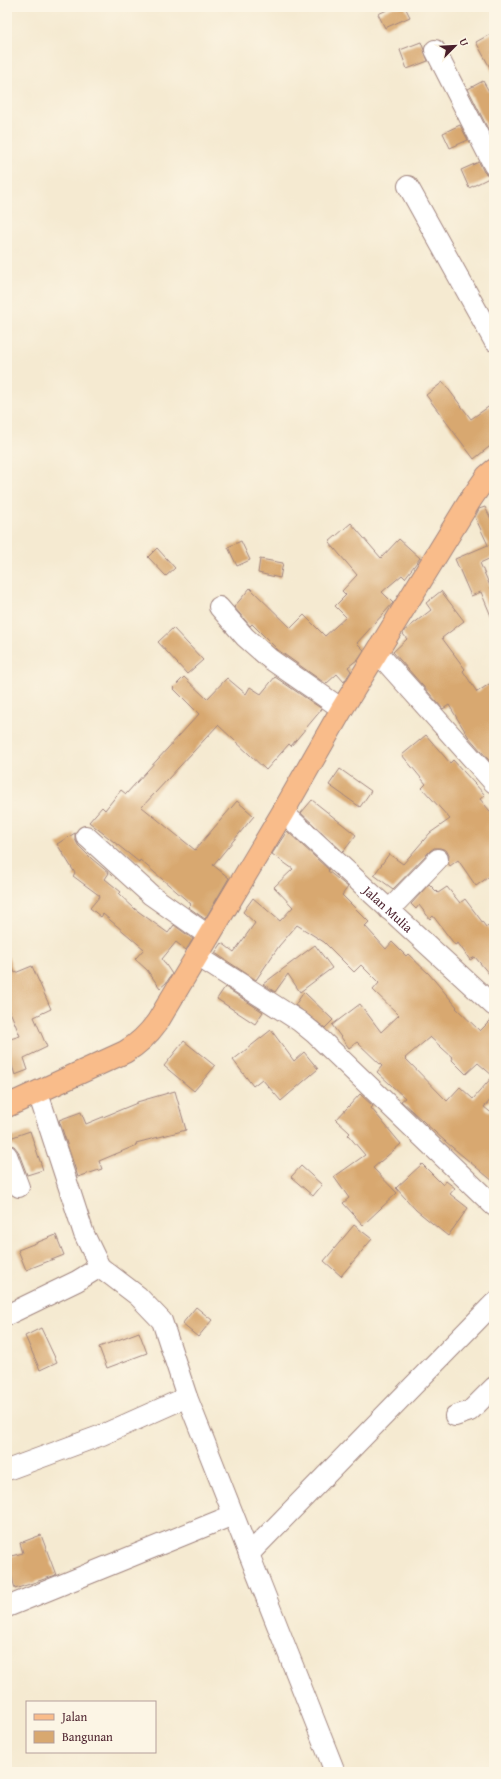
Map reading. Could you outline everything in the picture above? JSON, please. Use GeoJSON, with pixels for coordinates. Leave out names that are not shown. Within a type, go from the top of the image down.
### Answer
{"type":"FeatureCollection","features":[{"type":"Feature","properties":{"kind":"main road"},"geometry":{"type":"LineString","coordinates":[[7,1106],[125,1052],[139,1044],[158,1021],[196,955],[209,936],[283,812],[342,709],[471,499],[487,476],[494,470]]}},
{"type":"Feature","properties":{"kind":"street"},"geometry":{"type":"LineString","coordinates":[[435,50],[494,166]]}},
{"type":"Feature","properties":{"kind":"street"},"geometry":{"type":"LineString","coordinates":[[408,186],[494,341]]}},
{"type":"Feature","properties":{"kind":"street"},"geometry":{"type":"LineString","coordinates":[[219,607],[245,637],[270,659],[342,709]]}},
{"type":"Feature","properties":{"kind":"street"},"geometry":{"type":"LineString","coordinates":[[377,652],[491,772]]}},
{"type":"Feature","properties":{"kind":"street","name":"Jalan Mulia"},"geometry":{"type":"LineString","coordinates":[[283,812],[389,910],[490,994]]}},
{"type":"Feature","properties":{"kind":"street"},"geometry":{"type":"LineString","coordinates":[[86,836],[151,895],[209,936]]}},
{"type":"Feature","properties":{"kind":"street"},"geometry":{"type":"LineString","coordinates":[[389,910],[438,860]]}},
{"type":"Feature","properties":{"kind":"street"},"geometry":{"type":"LineString","coordinates":[[196,955],[299,1021],[315,1034],[494,1206]]}},
{"type":"Feature","properties":{"kind":"street"},"geometry":{"type":"LineString","coordinates":[[38,1093],[84,1234],[100,1267],[138,1296],[162,1321],[187,1397],[335,1772]]}},
{"type":"Feature","properties":{"kind":"street"},"geometry":{"type":"LineString","coordinates":[[7,1155],[20,1187]]}},
{"type":"Feature","properties":{"kind":"street"},"geometry":{"type":"LineString","coordinates":[[7,1315],[77,1281],[100,1267]]}},
{"type":"Feature","properties":{"kind":"street"},"geometry":{"type":"LineString","coordinates":[[249,1554],[494,1303]]}},
{"type":"Feature","properties":{"kind":"street"},"geometry":{"type":"LineString","coordinates":[[455,1416],[470,1412],[494,1387]]}},
{"type":"Feature","properties":{"kind":"street"},"geometry":{"type":"LineString","coordinates":[[7,1470],[102,1435],[187,1397]]}},
{"type":"Feature","properties":{"kind":"street"},"geometry":{"type":"LineString","coordinates":[[7,1607],[233,1515]]}},
{"type":"Feature","properties":{"kind":"building"},"geometry":{"type":"Polygon","coordinates":[[[394,7],[405,7],[410,17],[385,28],[378,14],[394,7]]]}},
{"type":"Feature","properties":{"kind":"building"},"geometry":{"type":"Polygon","coordinates":[[[494,32],[494,75],[476,42],[494,32]]]}},
{"type":"Feature","properties":{"kind":"building"},"geometry":{"type":"Polygon","coordinates":[[[421,42],[428,61],[407,69],[400,50],[421,42]]]}},
{"type":"Feature","properties":{"kind":"building"},"geometry":{"type":"Polygon","coordinates":[[[483,81],[494,100],[494,141],[468,89],[483,81]]]}},
{"type":"Feature","properties":{"kind":"building"},"geometry":{"type":"Polygon","coordinates":[[[460,125],[468,140],[450,148],[443,133],[460,125]]]}},
{"type":"Feature","properties":{"kind":"building"},"geometry":{"type":"Polygon","coordinates":[[[479,162],[484,172],[491,177],[469,188],[461,170],[479,162]]]}},
{"type":"Feature","properties":{"kind":"building"},"geometry":{"type":"Polygon","coordinates":[[[443,382],[471,419],[494,403],[494,443],[474,459],[426,395],[443,382]]]}},
{"type":"Feature","properties":{"kind":"building"},"geometry":{"type":"Polygon","coordinates":[[[485,507],[494,525],[494,559],[493,557],[480,563],[494,595],[494,623],[481,592],[471,596],[455,559],[488,545],[475,517],[479,509],[485,507]]]}},
{"type":"Feature","properties":{"kind":"building"},"geometry":{"type":"Polygon","coordinates":[[[351,523],[381,558],[399,539],[420,558],[405,578],[402,575],[382,592],[393,603],[357,643],[364,650],[358,659],[348,667],[351,671],[344,682],[337,674],[326,684],[278,650],[252,624],[250,626],[234,607],[250,588],[291,628],[304,615],[325,636],[346,617],[335,606],[346,595],[342,591],[357,575],[329,542],[351,523]]]}},
{"type":"Feature","properties":{"kind":"building"},"geometry":{"type":"Polygon","coordinates":[[[241,541],[250,560],[237,566],[228,547],[241,541]]]}},
{"type":"Feature","properties":{"kind":"building"},"geometry":{"type":"Polygon","coordinates":[[[157,548],[175,568],[166,576],[148,557],[157,548]]]}},
{"type":"Feature","properties":{"kind":"building"},"geometry":{"type":"Polygon","coordinates":[[[260,559],[283,563],[280,578],[258,573],[260,559]]]}},
{"type":"Feature","properties":{"kind":"building"},"geometry":{"type":"Polygon","coordinates":[[[441,591],[464,621],[442,638],[465,669],[463,671],[477,692],[494,681],[494,766],[468,736],[449,705],[443,709],[393,652],[407,639],[403,634],[404,631],[431,610],[426,603],[441,591]]]}},
{"type":"Feature","properties":{"kind":"building"},"geometry":{"type":"Polygon","coordinates":[[[173,628],[203,660],[187,674],[158,642],[173,628]]]}},
{"type":"Feature","properties":{"kind":"building"},"geometry":{"type":"Polygon","coordinates":[[[184,677],[207,699],[227,678],[246,694],[250,687],[261,694],[275,677],[322,709],[291,746],[289,744],[266,770],[218,725],[142,807],[195,850],[237,801],[254,816],[213,865],[229,878],[205,919],[188,907],[191,904],[140,860],[139,862],[89,822],[102,807],[105,810],[121,790],[126,794],[199,714],[173,688],[184,677]]]}},
{"type":"Feature","properties":{"kind":"building"},"geometry":{"type":"Polygon","coordinates":[[[426,735],[450,763],[453,760],[485,795],[480,799],[494,816],[494,873],[476,886],[458,860],[450,866],[448,863],[449,855],[446,850],[440,848],[434,848],[430,851],[393,889],[374,875],[389,854],[403,864],[430,833],[450,819],[422,788],[426,784],[402,755],[426,735]]]}},
{"type":"Feature","properties":{"kind":"building"},"geometry":{"type":"Polygon","coordinates":[[[340,769],[371,791],[360,807],[329,785],[340,769]]]}},
{"type":"Feature","properties":{"kind":"building"},"geometry":{"type":"Polygon","coordinates":[[[312,800],[356,835],[343,852],[301,813],[312,800]]]}},
{"type":"Feature","properties":{"kind":"building"},"geometry":{"type":"Polygon","coordinates":[[[287,831],[329,870],[328,871],[348,887],[342,895],[369,922],[365,926],[386,949],[392,942],[406,956],[408,954],[429,974],[457,1007],[456,1008],[480,1031],[494,1017],[494,1096],[484,1107],[494,1115],[494,1182],[446,1142],[401,1101],[405,1098],[377,1072],[382,1066],[357,1042],[349,1048],[332,1025],[360,1004],[381,1032],[399,1015],[373,990],[379,983],[361,965],[354,972],[324,942],[297,925],[279,946],[256,980],[215,953],[222,943],[234,952],[255,923],[243,912],[253,898],[280,921],[293,907],[274,887],[293,869],[272,854],[287,831]],[[430,1037],[405,1058],[447,1101],[460,1087],[473,1099],[493,1076],[478,1063],[466,1074],[452,1060],[453,1058],[430,1037]]]}},
{"type":"Feature","properties":{"kind":"building"},"geometry":{"type":"Polygon","coordinates":[[[75,833],[75,839],[78,845],[109,873],[105,879],[121,892],[119,894],[135,909],[168,933],[174,925],[193,939],[186,950],[176,942],[162,959],[172,974],[166,983],[160,988],[147,970],[135,959],[144,949],[103,914],[101,917],[90,908],[100,896],[73,876],[75,873],[57,844],[75,833]]]}},
{"type":"Feature","properties":{"kind":"building"},"geometry":{"type":"Polygon","coordinates":[[[429,884],[438,893],[447,887],[460,903],[465,899],[486,927],[488,926],[494,935],[494,980],[475,957],[470,960],[458,943],[455,945],[433,916],[430,919],[419,905],[416,909],[411,904],[429,884]]]}},
{"type":"Feature","properties":{"kind":"building"},"geometry":{"type":"Polygon","coordinates":[[[315,945],[332,968],[300,992],[288,974],[275,992],[263,984],[315,945]]]}},
{"type":"Feature","properties":{"kind":"building"},"geometry":{"type":"Polygon","coordinates":[[[7,954],[15,973],[32,966],[51,1009],[34,1017],[47,1047],[24,1058],[28,1070],[15,1075],[7,1050],[7,1040],[20,1036],[7,1004],[7,954]]]}},
{"type":"Feature","properties":{"kind":"building"},"geometry":{"type":"Polygon","coordinates":[[[225,987],[263,1012],[255,1024],[217,999],[225,987]]]}},
{"type":"Feature","properties":{"kind":"building"},"geometry":{"type":"Polygon","coordinates":[[[304,992],[333,1020],[325,1028],[295,1005],[304,992]]]}},
{"type":"Feature","properties":{"kind":"building"},"geometry":{"type":"Polygon","coordinates":[[[271,1030],[294,1061],[304,1052],[318,1069],[281,1101],[262,1079],[253,1086],[233,1060],[271,1030]]]}},
{"type":"Feature","properties":{"kind":"building"},"geometry":{"type":"Polygon","coordinates":[[[184,1041],[215,1066],[194,1091],[164,1066],[184,1041]]]}},
{"type":"Feature","properties":{"kind":"building"},"geometry":{"type":"Polygon","coordinates":[[[175,1091],[186,1130],[136,1143],[137,1145],[99,1161],[102,1169],[78,1177],[59,1120],[81,1112],[86,1124],[137,1102],[175,1091]]]}},
{"type":"Feature","properties":{"kind":"building"},"geometry":{"type":"Polygon","coordinates":[[[360,1094],[373,1106],[371,1108],[401,1144],[373,1168],[397,1193],[363,1225],[343,1203],[349,1198],[334,1177],[365,1155],[348,1135],[350,1133],[336,1120],[360,1094]]]}},
{"type":"Feature","properties":{"kind":"building"},"geometry":{"type":"Polygon","coordinates":[[[30,1131],[43,1170],[27,1175],[18,1151],[14,1146],[7,1144],[7,1139],[30,1131]]]}},
{"type":"Feature","properties":{"kind":"building"},"geometry":{"type":"Polygon","coordinates":[[[422,1164],[443,1185],[446,1181],[455,1188],[450,1194],[468,1208],[448,1236],[416,1210],[396,1188],[422,1164]]]}},
{"type":"Feature","properties":{"kind":"building"},"geometry":{"type":"Polygon","coordinates":[[[301,1166],[322,1185],[313,1196],[291,1177],[301,1166]]]}},
{"type":"Feature","properties":{"kind":"building"},"geometry":{"type":"Polygon","coordinates":[[[354,1225],[372,1239],[341,1276],[324,1261],[354,1225]]]}},
{"type":"Feature","properties":{"kind":"building"},"geometry":{"type":"Polygon","coordinates":[[[56,1235],[64,1255],[26,1270],[18,1250],[56,1235]]]}},
{"type":"Feature","properties":{"kind":"building"},"geometry":{"type":"Polygon","coordinates":[[[196,1307],[212,1320],[198,1337],[182,1324],[196,1307]]]}},
{"type":"Feature","properties":{"kind":"building"},"geometry":{"type":"Polygon","coordinates":[[[41,1328],[57,1362],[40,1370],[25,1336],[41,1328]]]}},
{"type":"Feature","properties":{"kind":"building"},"geometry":{"type":"Polygon","coordinates":[[[139,1332],[147,1353],[107,1368],[99,1347],[139,1332]]]}},
{"type":"Feature","properties":{"kind":"building"},"geometry":{"type":"Polygon","coordinates":[[[41,1535],[56,1575],[15,1589],[7,1557],[23,1553],[20,1543],[41,1535]]]}}]}
